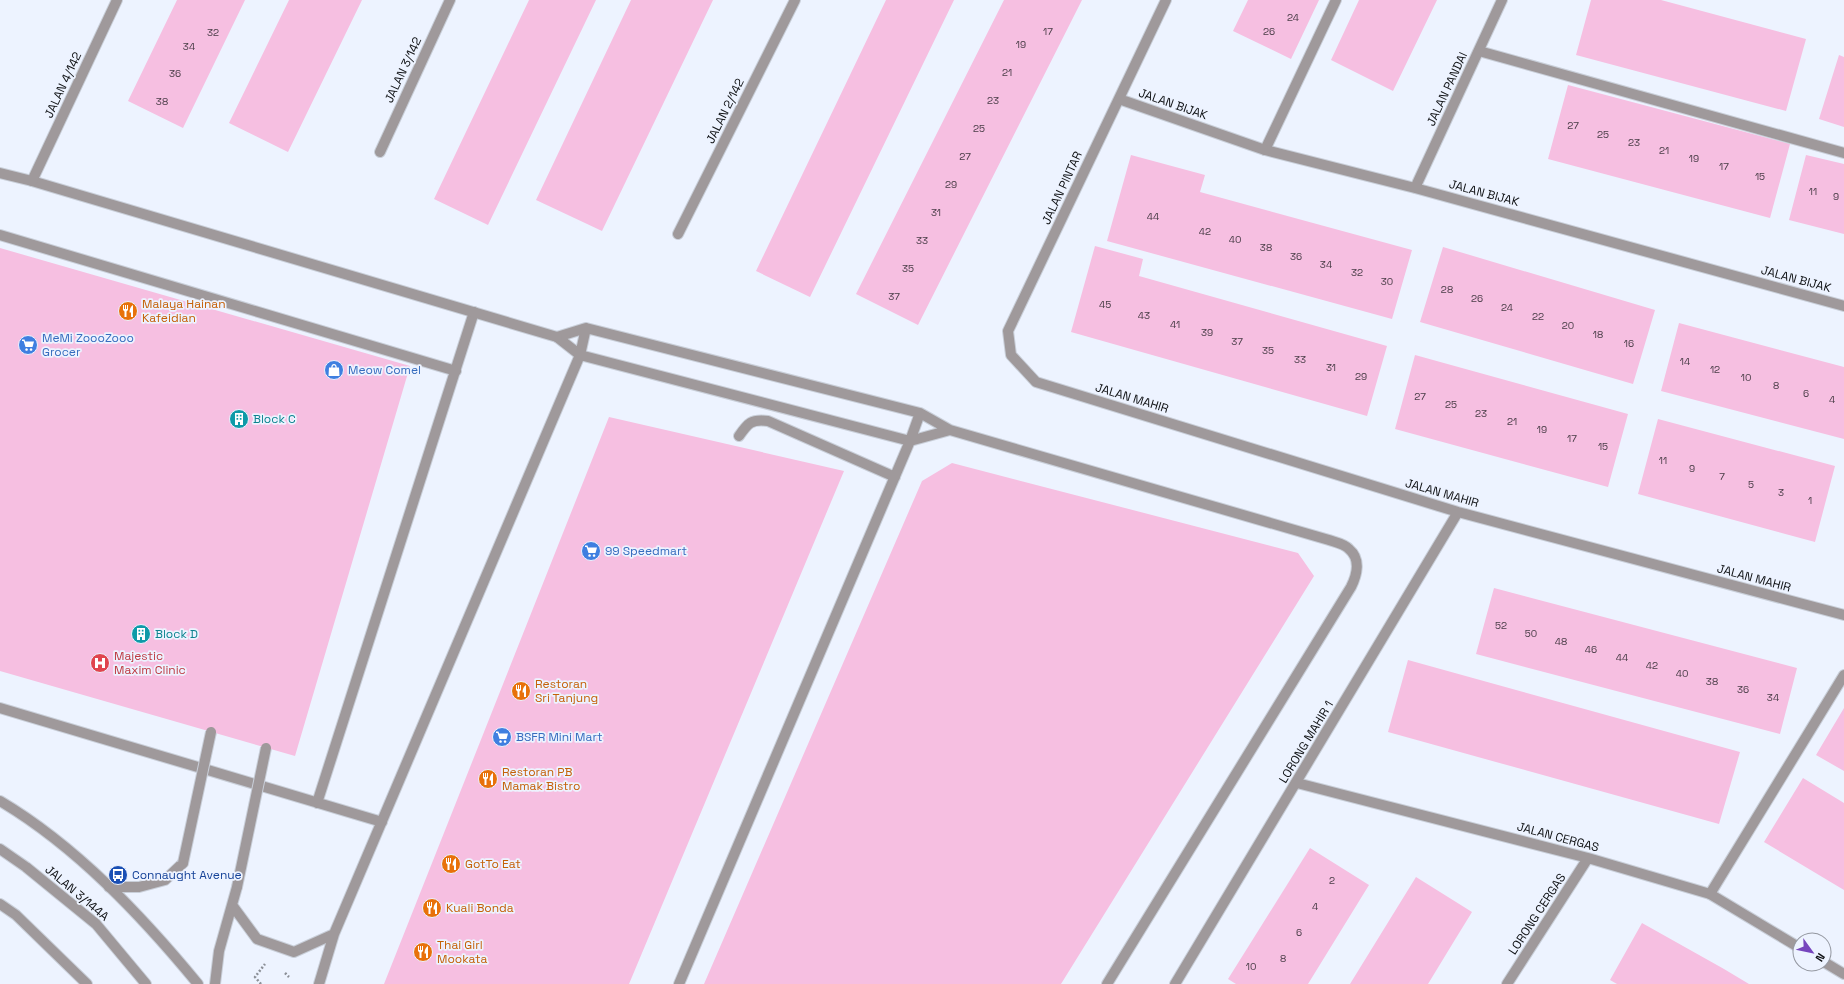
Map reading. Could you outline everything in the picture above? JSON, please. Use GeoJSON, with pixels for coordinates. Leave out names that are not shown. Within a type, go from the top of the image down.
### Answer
{"type":"FeatureCollection","features":[{"type":"Feature","properties":{"kind":"street","name":"JALAN 4/142"},"geometry":{"type":"LineString","coordinates":[[32,181],[117,0]]}},
{"type":"Feature","properties":{"kind":"street","name":"JALAN 3/142"},"geometry":{"type":"LineString","coordinates":[[380,152],[450,0]]}},
{"type":"Feature","properties":{"kind":"street","name":"JALAN 2/142"},"geometry":{"type":"LineString","coordinates":[[678,234],[795,0]]}},
{"type":"Feature","properties":{"kind":"street","name":"JALAN PINTAR"},"geometry":{"type":"LineString","coordinates":[[1036,382],[1011,355],[1008,331],[1166,0]]}},
{"type":"Feature","properties":{"kind":"street"},"geometry":{"type":"LineString","coordinates":[[1265,150],[1336,0]]}},
{"type":"Feature","properties":{"kind":"street","name":"JALAN PANDAI"},"geometry":{"type":"LineString","coordinates":[[1415,188],[1502,0]]}},
{"type":"Feature","properties":{"kind":"street"},"geometry":{"type":"LineString","coordinates":[[1479,51],[1844,153]]}},
{"type":"Feature","properties":{"kind":"street","name":"JALAN BIJAK"},"geometry":{"type":"LineString","coordinates":[[1119,99],[1265,150],[1415,188],[1844,306]]}},
{"type":"Feature","properties":{"kind":"street"},"geometry":{"type":"LineString","coordinates":[[0,173],[32,181],[557,336],[580,355],[910,441],[950,430]]}},
{"type":"Feature","properties":{"kind":"street"},"geometry":{"type":"LineString","coordinates":[[0,235],[456,371]]}},
{"type":"Feature","properties":{"kind":"street"},"geometry":{"type":"LineString","coordinates":[[317,803],[474,312]]}},
{"type":"Feature","properties":{"kind":"street"},"geometry":{"type":"LineString","coordinates":[[557,336],[586,328],[920,413],[950,430],[1329,540],[1350,549],[1357,561],[1357,575],[1351,587],[1107,984]]}},
{"type":"Feature","properties":{"kind":"street"},"geometry":{"type":"LineString","coordinates":[[319,984],[334,934],[580,355],[586,328]]}},
{"type":"Feature","properties":{"kind":"street","name":"JALAN MAHIR"},"geometry":{"type":"LineString","coordinates":[[1036,382],[1458,512],[1844,615]]}},
{"type":"Feature","properties":{"kind":"street"},"geometry":{"type":"LineString","coordinates":[[679,984],[895,477],[920,413]]}},
{"type":"Feature","properties":{"kind":"street"},"geometry":{"type":"LineString","coordinates":[[739,436],[747,424],[757,420],[768,422],[895,477]]}},
{"type":"Feature","properties":{"kind":"street","name":"LORONG MAHIR 1"},"geometry":{"type":"LineString","coordinates":[[1175,984],[1458,512]]}},
{"type":"Feature","properties":{"kind":"street"},"geometry":{"type":"LineString","coordinates":[[1710,894],[1844,675]]}},
{"type":"Feature","properties":{"kind":"street"},"geometry":{"type":"LineString","coordinates":[[0,708],[382,822]]}},
{"type":"Feature","properties":{"kind":"street"},"geometry":{"type":"LineString","coordinates":[[109,887],[140,887],[165,880],[183,863],[211,732]]}},
{"type":"Feature","properties":{"kind":"street"},"geometry":{"type":"LineString","coordinates":[[215,984],[219,951],[237,887],[266,748]]}},
{"type":"Feature","properties":{"kind":"street","name":"JALAN CERGAS"},"geometry":{"type":"LineString","coordinates":[[1296,783],[1588,858],[1710,894],[1792,943]]}},
{"type":"Feature","properties":{"kind":"street"},"geometry":{"type":"LineString","coordinates":[[0,801],[68,850],[109,887],[164,943],[198,984]]}},
{"type":"Feature","properties":{"kind":"street","name":"JALAN 3/144A"},"geometry":{"type":"LineString","coordinates":[[0,849],[26,867],[96,924],[146,984]]}},
{"type":"Feature","properties":{"kind":"street","name":"LORONG CERGAS"},"geometry":{"type":"LineString","coordinates":[[1507,984],[1588,858]]}},
{"type":"Feature","properties":{"kind":"street"},"geometry":{"type":"LineString","coordinates":[[0,904],[16,915],[87,984]]}},
{"type":"Feature","properties":{"kind":"street"},"geometry":{"type":"LineString","coordinates":[[232,905],[257,939],[294,952],[334,934]]}},
{"type":"Feature","properties":{"kind":"street"},"geometry":{"type":"LineString","coordinates":[[1832,967],[1844,974]]}},
{"type":"Feature","properties":{"kind":"path"},"geometry":{"type":"LineString","coordinates":[[261,984],[254,977],[266,963]]}},
{"type":"Feature","properties":{"kind":"path"},"geometry":{"type":"LineString","coordinates":[[279,968],[289,977]]}},
{"type":"Feature","properties":{"kind":"building"},"geometry":{"type":"Polygon","coordinates":[[[177,0],[245,0],[183,128],[128,101],[177,0]]]}},
{"type":"Feature","properties":{"kind":"building"},"geometry":{"type":"Polygon","coordinates":[[[289,0],[362,0],[288,152],[229,123],[289,0]]]}},
{"type":"Feature","properties":{"kind":"building"},"geometry":{"type":"Polygon","coordinates":[[[529,0],[596,0],[488,225],[434,199],[529,0]]]}},
{"type":"Feature","properties":{"kind":"building"},"geometry":{"type":"Polygon","coordinates":[[[631,0],[713,0],[602,231],[536,200],[631,0]]]}},
{"type":"Feature","properties":{"kind":"building"},"geometry":{"type":"Polygon","coordinates":[[[886,0],[954,0],[810,297],[756,271],[886,0]]]}},
{"type":"Feature","properties":{"kind":"building"},"geometry":{"type":"Polygon","coordinates":[[[1004,0],[1082,0],[918,325],[856,294],[1004,0]]]}},
{"type":"Feature","properties":{"kind":"building"},"geometry":{"type":"Polygon","coordinates":[[[1248,0],[1319,0],[1291,59],[1233,31],[1248,0]]]}},
{"type":"Feature","properties":{"kind":"building"},"geometry":{"type":"Polygon","coordinates":[[[1359,0],[1437,0],[1393,91],[1331,60],[1359,0]]]}},
{"type":"Feature","properties":{"kind":"building"},"geometry":{"type":"Polygon","coordinates":[[[1591,0],[1661,0],[1806,39],[1786,111],[1576,55],[1591,0]]]}},
{"type":"Feature","properties":{"kind":"building"},"geometry":{"type":"Polygon","coordinates":[[[1839,55],[1844,57],[1844,127],[1819,119],[1839,55]]]}},
{"type":"Feature","properties":{"kind":"building"},"geometry":{"type":"Polygon","coordinates":[[[1568,85],[1790,144],[1770,218],[1548,159],[1568,85]]]}},
{"type":"Feature","properties":{"kind":"building"},"geometry":{"type":"Polygon","coordinates":[[[1131,155],[1205,175],[1200,192],[1412,250],[1392,319],[1107,241],[1131,155]]]}},
{"type":"Feature","properties":{"kind":"building"},"geometry":{"type":"Polygon","coordinates":[[[1806,155],[1844,164],[1844,234],[1789,220],[1806,155]]]}},
{"type":"Feature","properties":{"kind":"building"},"geometry":{"type":"Polygon","coordinates":[[[1095,246],[1143,259],[1139,276],[1387,346],[1367,416],[1071,332],[1095,246]]]}},
{"type":"Feature","properties":{"kind":"building"},"geometry":{"type":"Polygon","coordinates":[[[1443,247],[1655,310],[1633,384],[1420,322],[1443,247]]]}},
{"type":"Feature","properties":{"kind":"building"},"geometry":{"type":"Polygon","coordinates":[[[0,248],[410,366],[295,756],[0,671],[0,248]]]}},
{"type":"Feature","properties":{"kind":"building"},"geometry":{"type":"Polygon","coordinates":[[[1679,323],[1844,367],[1844,439],[1661,391],[1679,323]]]}},
{"type":"Feature","properties":{"kind":"building"},"geometry":{"type":"Polygon","coordinates":[[[1415,355],[1628,414],[1608,487],[1395,429],[1415,355]]]}},
{"type":"Feature","properties":{"kind":"building"},"geometry":{"type":"Polygon","coordinates":[[[609,417],[844,471],[629,984],[384,984],[609,417]]]}},
{"type":"Feature","properties":{"kind":"building"},"geometry":{"type":"Polygon","coordinates":[[[1658,419],[1835,466],[1815,542],[1638,494],[1658,419]]]}},
{"type":"Feature","properties":{"kind":"building"},"geometry":{"type":"Polygon","coordinates":[[[952,463],[1298,553],[1314,576],[1061,984],[704,984],[922,481],[952,463]]]}},
{"type":"Feature","properties":{"kind":"building"},"geometry":{"type":"Polygon","coordinates":[[[1494,588],[1797,668],[1780,734],[1476,654],[1494,588]]]}},
{"type":"Feature","properties":{"kind":"building"},"geometry":{"type":"Polygon","coordinates":[[[1408,660],[1740,752],[1719,824],[1388,732],[1408,660]]]}},
{"type":"Feature","properties":{"kind":"building"},"geometry":{"type":"Polygon","coordinates":[[[1844,708],[1844,771],[1816,755],[1844,708]]]}},
{"type":"Feature","properties":{"kind":"building"},"geometry":{"type":"Polygon","coordinates":[[[1803,778],[1844,803],[1844,890],[1764,842],[1803,778]]]}},
{"type":"Feature","properties":{"kind":"building"},"geometry":{"type":"Polygon","coordinates":[[[1310,848],[1369,885],[1308,984],[1236,984],[1228,979],[1310,848]]]}},
{"type":"Feature","properties":{"kind":"building"},"geometry":{"type":"Polygon","coordinates":[[[1416,877],[1472,912],[1428,984],[1350,984],[1416,877]]]}},
{"type":"Feature","properties":{"kind":"building"},"geometry":{"type":"Polygon","coordinates":[[[1642,923],[1749,984],[1617,984],[1610,980],[1642,923]]]}},
{"type":"Feature","properties":{"kind":"place","name":"Malaya Hainan Kafeidian"},"geometry":{"type":"Point","coordinates":[128,311]}},
{"type":"Feature","properties":{"kind":"place","name":"MeMi ZoooZooo Grocer"},"geometry":{"type":"Point","coordinates":[28,345]}},
{"type":"Feature","properties":{"kind":"place","name":"Meow Comel"},"geometry":{"type":"Point","coordinates":[334,370]}},
{"type":"Feature","properties":{"kind":"place","name":"Block C"},"geometry":{"type":"Point","coordinates":[239,419]}},
{"type":"Feature","properties":{"kind":"place","name":"99 Speedmart"},"geometry":{"type":"Point","coordinates":[591,551]}},
{"type":"Feature","properties":{"kind":"place","name":"Block D"},"geometry":{"type":"Point","coordinates":[141,634]}},
{"type":"Feature","properties":{"kind":"place","name":"Majestic Maxim Clinic"},"geometry":{"type":"Point","coordinates":[100,663]}},
{"type":"Feature","properties":{"kind":"place","name":"Restoran Sri Tanjung"},"geometry":{"type":"Point","coordinates":[521,691]}},
{"type":"Feature","properties":{"kind":"place","name":"BSFR Mini Mart"},"geometry":{"type":"Point","coordinates":[502,737]}},
{"type":"Feature","properties":{"kind":"place","name":"Restoran PB Mamak Bistro"},"geometry":{"type":"Point","coordinates":[488,779]}},
{"type":"Feature","properties":{"kind":"place","name":"GotTo Eat"},"geometry":{"type":"Point","coordinates":[451,864]}},
{"type":"Feature","properties":{"kind":"place","name":"Connaught Avenue"},"geometry":{"type":"Point","coordinates":[118,875]}},
{"type":"Feature","properties":{"kind":"place","name":"Kuali Bonda"},"geometry":{"type":"Point","coordinates":[432,908]}},
{"type":"Feature","properties":{"kind":"place","name":"Thai Girl Mookata"},"geometry":{"type":"Point","coordinates":[423,952]}}]}
